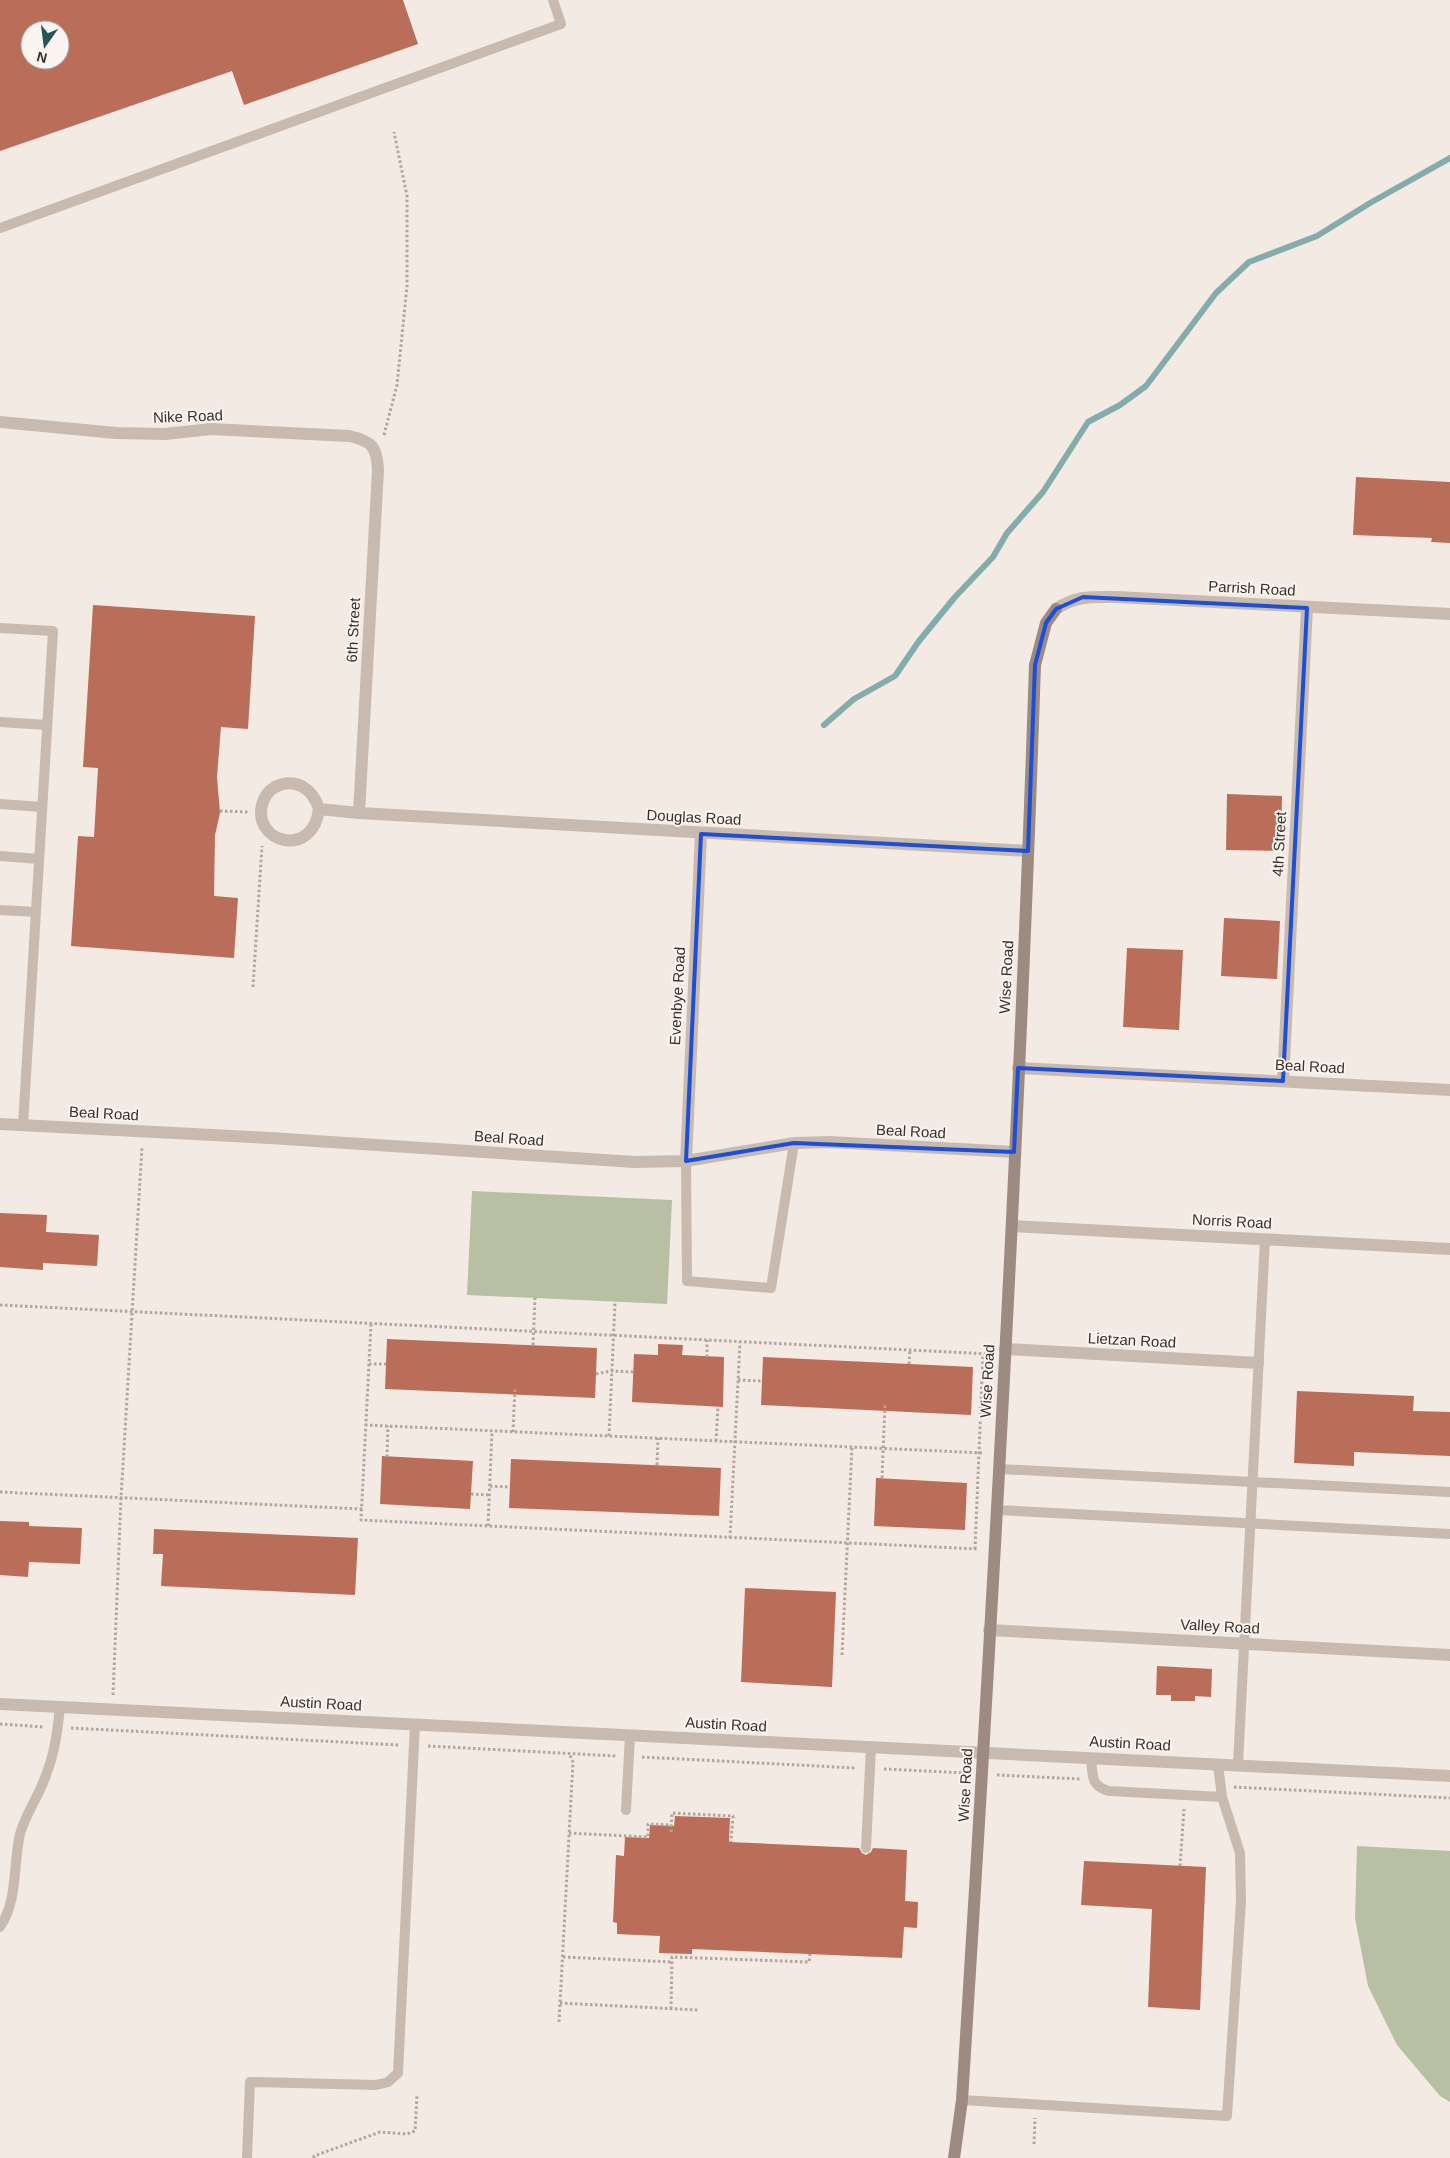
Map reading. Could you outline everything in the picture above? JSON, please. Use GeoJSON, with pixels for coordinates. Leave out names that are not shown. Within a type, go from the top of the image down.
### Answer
{"type":"FeatureCollection","features":[{"type":"Feature","properties":{"kind":"street","name":"Nike Road"},"geometry":{"type":"LineString","coordinates":[[0,422],[116,433],[165,434],[211,430],[349,436],[365,440],[376,453]]}},
{"type":"Feature","properties":{"kind":"street","name":"6th Street"},"geometry":{"type":"LineString","coordinates":[[359,813],[376,453]]}},
{"type":"Feature","properties":{"kind":"street","name":"Parrish Road"},"geometry":{"type":"LineString","coordinates":[[1056,609],[1068,601],[1083,597],[1117,597],[1450,614]]}},
{"type":"Feature","properties":{"kind":"street","name":"4th Street"},"geometry":{"type":"LineString","coordinates":[[1283,1081],[1307,608]]}},
{"type":"Feature","properties":{"kind":"street","name":"Wise Road"},"geometry":{"type":"LineString","coordinates":[[954,2158],[962,2100],[983,1774],[989,1630],[1012,1226],[1034,665],[1046,623],[1056,609]]}},
{"type":"Feature","properties":{"kind":"street"},"geometry":{"type":"LineString","coordinates":[[283,783],[298,784],[310,791],[316,797],[319,809],[318,822],[311,832],[302,838],[288,841],[281,840],[272,834],[263,824],[261,812],[264,798],[271,789],[283,783]]}},
{"type":"Feature","properties":{"kind":"street","name":"Douglas Road"},"geometry":{"type":"LineString","coordinates":[[319,809],[701,834],[1028,851]]}},
{"type":"Feature","properties":{"kind":"street","name":"Evenbye Road"},"geometry":{"type":"LineString","coordinates":[[686,1161],[701,834]]}},
{"type":"Feature","properties":{"kind":"street","name":"Beal Road"},"geometry":{"type":"LineString","coordinates":[[1018,1068],[1450,1090]]}},
{"type":"Feature","properties":{"kind":"street","name":"Beal Road"},"geometry":{"type":"LineString","coordinates":[[0,1124],[635,1162],[686,1161],[794,1143],[830,1142],[1014,1152]]}},
{"type":"Feature","properties":{"kind":"street","name":"Norris Road"},"geometry":{"type":"LineString","coordinates":[[1012,1226],[1450,1249]]}},
{"type":"Feature","properties":{"kind":"street","name":"Lietzan Road"},"geometry":{"type":"LineString","coordinates":[[1004,1352],[1258,1362]]}},
{"type":"Feature","properties":{"kind":"street","name":"Valley Road"},"geometry":{"type":"LineString","coordinates":[[989,1630],[1450,1655]]}},
{"type":"Feature","properties":{"kind":"street","name":"Austin Road"},"geometry":{"type":"LineString","coordinates":[[0,1704],[1450,1776]]}},
{"type":"Feature","properties":{"kind":"lane"},"geometry":{"type":"LineString","coordinates":[[0,228],[561,24],[553,0]]}},
{"type":"Feature","properties":{"kind":"lane"},"geometry":{"type":"LineString","coordinates":[[0,628],[52,631],[23,1125]]}},
{"type":"Feature","properties":{"kind":"lane"},"geometry":{"type":"LineString","coordinates":[[0,722],[47,725]]}},
{"type":"Feature","properties":{"kind":"lane"},"geometry":{"type":"LineString","coordinates":[[0,804],[42,807]]}},
{"type":"Feature","properties":{"kind":"lane"},"geometry":{"type":"LineString","coordinates":[[0,856],[39,859]]}},
{"type":"Feature","properties":{"kind":"lane"},"geometry":{"type":"LineString","coordinates":[[0,910],[36,912]]}},
{"type":"Feature","properties":{"kind":"lane"},"geometry":{"type":"LineString","coordinates":[[686,1161],[687,1281],[771,1288],[794,1143]]}},
{"type":"Feature","properties":{"kind":"lane"},"geometry":{"type":"LineString","coordinates":[[1238,1764],[1264,1239]]}},
{"type":"Feature","properties":{"kind":"lane"},"geometry":{"type":"LineString","coordinates":[[999,1469],[1450,1492]]}},
{"type":"Feature","properties":{"kind":"lane"},"geometry":{"type":"LineString","coordinates":[[997,1510],[1450,1534]]}},
{"type":"Feature","properties":{"kind":"lane"},"geometry":{"type":"LineString","coordinates":[[0,1927],[7,1917],[12,1902],[16,1858],[21,1832],[54,1752],[60,1706]]}},
{"type":"Feature","properties":{"kind":"lane"},"geometry":{"type":"LineString","coordinates":[[247,2158],[250,2082],[376,2085],[388,2082],[398,2072],[415,1724]]}},
{"type":"Feature","properties":{"kind":"lane"},"geometry":{"type":"LineString","coordinates":[[626,1810],[630,1735]]}},
{"type":"Feature","properties":{"kind":"lane"},"geometry":{"type":"LineString","coordinates":[[866,1848],[871,1747]]}},
{"type":"Feature","properties":{"kind":"lane"},"geometry":{"type":"LineString","coordinates":[[1091,1758],[1093,1780],[1101,1789],[1222,1797]]}},
{"type":"Feature","properties":{"kind":"lane"},"geometry":{"type":"LineString","coordinates":[[962,2100],[1227,2116],[1241,1901],[1240,1853],[1222,1797],[1218,1764]]}},
{"type":"Feature","properties":{"kind":"path"},"geometry":{"type":"LineString","coordinates":[[376,453],[398,385],[407,286],[407,196],[394,132]]}},
{"type":"Feature","properties":{"kind":"path"},"geometry":{"type":"LineString","coordinates":[[220,811],[251,813],[253,805]]}},
{"type":"Feature","properties":{"kind":"path"},"geometry":{"type":"LineString","coordinates":[[253,987],[262,844]]}},
{"type":"Feature","properties":{"kind":"path"},"geometry":{"type":"LineString","coordinates":[[112,1709],[121,1498],[143,1132]]}},
{"type":"Feature","properties":{"kind":"path"},"geometry":{"type":"LineString","coordinates":[[533,1345],[535,1298]]}},
{"type":"Feature","properties":{"kind":"path"},"geometry":{"type":"LineString","coordinates":[[609,1436],[615,1302]]}},
{"type":"Feature","properties":{"kind":"path"},"geometry":{"type":"LineString","coordinates":[[0,1305],[983,1354],[1004,1352]]}},
{"type":"Feature","properties":{"kind":"path"},"geometry":{"type":"LineString","coordinates":[[371,1324],[361,1520],[994,1550]]}},
{"type":"Feature","properties":{"kind":"path"},"geometry":{"type":"LineString","coordinates":[[706,1357],[707,1340]]}},
{"type":"Feature","properties":{"kind":"path"},"geometry":{"type":"LineString","coordinates":[[730,1538],[740,1342]]}},
{"type":"Feature","properties":{"kind":"path"},"geometry":{"type":"LineString","coordinates":[[909,1364],[910,1350]]}},
{"type":"Feature","properties":{"kind":"path"},"geometry":{"type":"LineString","coordinates":[[975,1549],[983,1354]]}},
{"type":"Feature","properties":{"kind":"path"},"geometry":{"type":"LineString","coordinates":[[368,1364],[386,1364]]}},
{"type":"Feature","properties":{"kind":"path"},"geometry":{"type":"LineString","coordinates":[[596,1374],[611,1371],[634,1372]]}},
{"type":"Feature","properties":{"kind":"path"},"geometry":{"type":"LineString","coordinates":[[738,1380],[762,1381]]}},
{"type":"Feature","properties":{"kind":"path"},"geometry":{"type":"LineString","coordinates":[[513,1432],[515,1387]]}},
{"type":"Feature","properties":{"kind":"path"},"geometry":{"type":"LineString","coordinates":[[882,1478],[885,1403]]}},
{"type":"Feature","properties":{"kind":"path"},"geometry":{"type":"LineString","coordinates":[[716,1441],[718,1406]]}},
{"type":"Feature","properties":{"kind":"path"},"geometry":{"type":"LineString","coordinates":[[365,1425],[1000,1453]]}},
{"type":"Feature","properties":{"kind":"path"},"geometry":{"type":"LineString","coordinates":[[387,1457],[388,1426]]}},
{"type":"Feature","properties":{"kind":"path"},"geometry":{"type":"LineString","coordinates":[[488,1526],[492,1431]]}},
{"type":"Feature","properties":{"kind":"path"},"geometry":{"type":"LineString","coordinates":[[657,1465],[658,1438]]}},
{"type":"Feature","properties":{"kind":"path"},"geometry":{"type":"LineString","coordinates":[[842,1655],[852,1447]]}},
{"type":"Feature","properties":{"kind":"path"},"geometry":{"type":"LineString","coordinates":[[490,1486],[509,1487]]}},
{"type":"Feature","properties":{"kind":"path"},"geometry":{"type":"LineString","coordinates":[[0,1492],[362,1509]]}},
{"type":"Feature","properties":{"kind":"path"},"geometry":{"type":"LineString","coordinates":[[471,1494],[490,1495]]}},
{"type":"Feature","properties":{"kind":"path"},"geometry":{"type":"LineString","coordinates":[[0,1724],[1093,1780]]}},
{"type":"Feature","properties":{"kind":"path"},"geometry":{"type":"LineString","coordinates":[[560,2022],[573,1762],[569,1753]]}},
{"type":"Feature","properties":{"kind":"path"},"geometry":{"type":"LineString","coordinates":[[1220,1786],[1450,1798]]}},
{"type":"Feature","properties":{"kind":"path"},"geometry":{"type":"LineString","coordinates":[[1180,1866],[1184,1807]]}},
{"type":"Feature","properties":{"kind":"path"},"geometry":{"type":"LineString","coordinates":[[671,1832],[672,1813],[732,1816],[731,1842]]}},
{"type":"Feature","properties":{"kind":"path"},"geometry":{"type":"LineString","coordinates":[[569,1833],[648,1836],[648,1824],[671,1825]]}},
{"type":"Feature","properties":{"kind":"path"},"geometry":{"type":"LineString","coordinates":[[671,2009],[672,1957],[809,1962],[810,1954]]}},
{"type":"Feature","properties":{"kind":"path"},"geometry":{"type":"LineString","coordinates":[[563,1957],[672,1962]]}},
{"type":"Feature","properties":{"kind":"path"},"geometry":{"type":"LineString","coordinates":[[560,2003],[698,2010]]}},
{"type":"Feature","properties":{"kind":"path"},"geometry":{"type":"LineString","coordinates":[[314,2158],[314,2156],[380,2132],[407,2134],[415,2131],[417,2095]]}},
{"type":"Feature","properties":{"kind":"path"},"geometry":{"type":"LineString","coordinates":[[1034,2144],[1035,2105]]}},
{"type":"Feature","properties":{"kind":"highlighted area"},"geometry":{"type":"Polygon","coordinates":[[[1083,597],[1307,608],[1283,1081],[1018,1068],[1014,1152],[794,1143],[686,1161],[701,834],[1028,851],[1035,665],[1046,623],[1056,609],[1083,597]]]}},
{"type":"Feature","properties":{"kind":"green space"},"geometry":{"type":"Polygon","coordinates":[[[472,1191],[672,1200],[667,1304],[467,1295],[472,1191]]]}},
{"type":"Feature","properties":{"kind":"green space"},"geometry":{"type":"Polygon","coordinates":[[[1357,1846],[1450,1851],[1450,2102],[1440,2096],[1397,2045],[1368,1986],[1355,1918],[1357,1846]]]}},
{"type":"Feature","properties":{"kind":"building"},"geometry":{"type":"Polygon","coordinates":[[[0,0],[403,0],[418,44],[244,105],[232,71],[0,151],[0,0]]]}},
{"type":"Feature","properties":{"kind":"building"},"geometry":{"type":"Polygon","coordinates":[[[1356,477],[1450,482],[1450,543],[1431,542],[1432,538],[1353,535],[1356,477]]]}},
{"type":"Feature","properties":{"kind":"building"},"geometry":{"type":"Polygon","coordinates":[[[93,605],[255,616],[248,729],[221,727],[217,777],[220,813],[215,835],[214,896],[238,898],[234,958],[71,946],[78,836],[94,837],[98,768],[83,767],[93,605]]]}},
{"type":"Feature","properties":{"kind":"building"},"geometry":{"type":"Polygon","coordinates":[[[1227,794],[1282,796],[1281,851],[1226,850],[1227,794]]]}},
{"type":"Feature","properties":{"kind":"building"},"geometry":{"type":"Polygon","coordinates":[[[1224,918],[1280,921],[1277,979],[1221,976],[1224,918]]]}},
{"type":"Feature","properties":{"kind":"building"},"geometry":{"type":"Polygon","coordinates":[[[1127,948],[1183,950],[1179,1030],[1123,1027],[1127,948]]]}},
{"type":"Feature","properties":{"kind":"building"},"geometry":{"type":"Polygon","coordinates":[[[0,1213],[47,1215],[46,1232],[99,1235],[97,1266],[43,1263],[43,1270],[0,1267],[0,1213]]]}},
{"type":"Feature","properties":{"kind":"building"},"geometry":{"type":"Polygon","coordinates":[[[387,1339],[597,1348],[595,1398],[385,1389],[387,1339]]]}},
{"type":"Feature","properties":{"kind":"building"},"geometry":{"type":"Polygon","coordinates":[[[658,1344],[683,1345],[682,1355],[724,1357],[723,1407],[632,1402],[634,1354],[658,1355],[658,1344]]]}},
{"type":"Feature","properties":{"kind":"building"},"geometry":{"type":"Polygon","coordinates":[[[763,1357],[973,1367],[971,1415],[761,1405],[763,1357]]]}},
{"type":"Feature","properties":{"kind":"building"},"geometry":{"type":"Polygon","coordinates":[[[1297,1391],[1414,1396],[1413,1411],[1450,1412],[1450,1456],[1354,1452],[1354,1466],[1294,1463],[1297,1391]]]}},
{"type":"Feature","properties":{"kind":"building"},"geometry":{"type":"Polygon","coordinates":[[[382,1456],[473,1461],[470,1509],[380,1504],[382,1456]]]}},
{"type":"Feature","properties":{"kind":"building"},"geometry":{"type":"Polygon","coordinates":[[[511,1459],[721,1468],[719,1516],[509,1508],[511,1459]]]}},
{"type":"Feature","properties":{"kind":"building"},"geometry":{"type":"Polygon","coordinates":[[[876,1478],[967,1483],[965,1530],[874,1526],[876,1478]]]}},
{"type":"Feature","properties":{"kind":"building"},"geometry":{"type":"Polygon","coordinates":[[[0,1521],[29,1522],[29,1526],[82,1528],[80,1564],[29,1562],[28,1577],[0,1575],[0,1521]]]}},
{"type":"Feature","properties":{"kind":"building"},"geometry":{"type":"Polygon","coordinates":[[[154,1529],[358,1538],[355,1595],[161,1586],[163,1554],[153,1554],[154,1529]]]}},
{"type":"Feature","properties":{"kind":"building"},"geometry":{"type":"Polygon","coordinates":[[[745,1588],[836,1592],[832,1687],[741,1682],[745,1588]]]}},
{"type":"Feature","properties":{"kind":"building"},"geometry":{"type":"Polygon","coordinates":[[[1157,1666],[1212,1669],[1211,1697],[1195,1696],[1195,1701],[1171,1701],[1171,1695],[1156,1695],[1157,1666]]]}},
{"type":"Feature","properties":{"kind":"building"},"geometry":{"type":"Polygon","coordinates":[[[675,1816],[730,1818],[729,1842],[859,1848],[866,1855],[873,1848],[907,1850],[905,1901],[918,1902],[917,1928],[904,1927],[902,1958],[692,1949],[692,1954],[659,1953],[660,1936],[617,1934],[617,1923],[613,1922],[616,1855],[624,1856],[625,1837],[649,1838],[650,1825],[674,1826],[675,1816]]]}},
{"type":"Feature","properties":{"kind":"building"},"geometry":{"type":"Polygon","coordinates":[[[1084,1861],[1206,1867],[1200,2010],[1148,2007],[1152,1909],[1081,1905],[1084,1861]]]}},
{"type":"Feature","properties":{"kind":"waterway"},"geometry":{"type":"LineString","coordinates":[[824,725],[854,699],[895,676],[919,641],[955,597],[993,557],[1007,533],[1043,492],[1088,422],[1120,405],[1146,386],[1216,293],[1249,262],[1317,236],[1370,203],[1450,158]]}}]}
